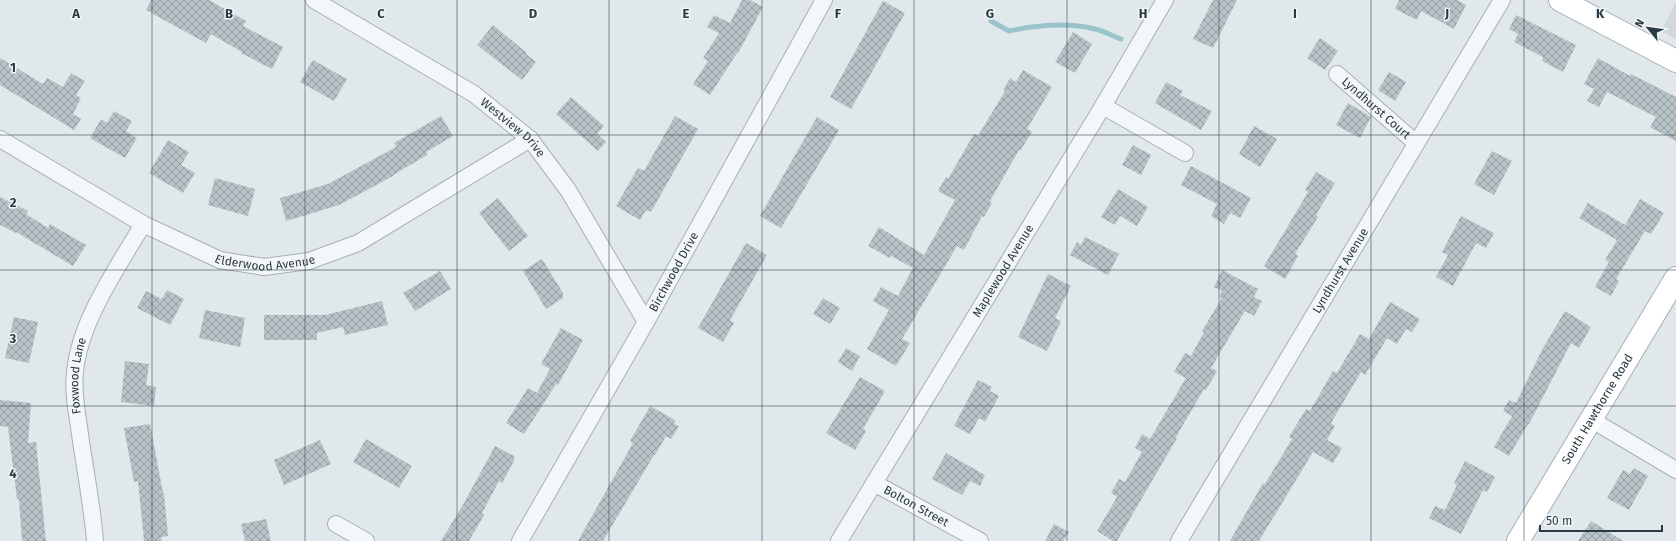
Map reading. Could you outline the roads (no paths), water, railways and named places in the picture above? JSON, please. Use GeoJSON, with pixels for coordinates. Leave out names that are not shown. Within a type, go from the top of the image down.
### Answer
{"type":"FeatureCollection","features":[{"type":"Feature","properties":{"kind":"main road"},"geometry":{"type":"LineString","coordinates":[[1560,0],[1676,61]]}},
{"type":"Feature","properties":{"kind":"main road","name":"South Hawthorne Road"},"geometry":{"type":"LineString","coordinates":[[1518,541],[1676,278]]}},
{"type":"Feature","properties":{"kind":"street","name":"Westview Drive"},"geometry":{"type":"LineString","coordinates":[[314,0],[331,4],[474,94],[530,139],[568,190],[646,322]]}},
{"type":"Feature","properties":{"kind":"street","name":"Birchwood Drive"},"geometry":{"type":"LineString","coordinates":[[520,541],[646,322],[824,0]]}},
{"type":"Feature","properties":{"kind":"street","name":"Maplewood Avenue"},"geometry":{"type":"LineString","coordinates":[[839,541],[1165,0]]}},
{"type":"Feature","properties":{"kind":"street","name":"Lyndhurst Avenue"},"geometry":{"type":"LineString","coordinates":[[1179,541],[1502,0]]}},
{"type":"Feature","properties":{"kind":"street","name":"Lyndhurst Court"},"geometry":{"type":"LineString","coordinates":[[1337,74],[1416,143]]}},
{"type":"Feature","properties":{"kind":"street"},"geometry":{"type":"LineString","coordinates":[[1102,106],[1185,153]]}},
{"type":"Feature","properties":{"kind":"street","name":"Elderwood Avenue"},"geometry":{"type":"LineString","coordinates":[[0,139],[143,224],[220,260],[264,267],[309,261],[358,243],[530,139]]}},
{"type":"Feature","properties":{"kind":"street","name":"Foxwood Lane"},"geometry":{"type":"LineString","coordinates":[[95,541],[76,402],[75,373],[79,351],[86,329],[102,295],[143,224]]}},
{"type":"Feature","properties":{"kind":"street"},"geometry":{"type":"LineString","coordinates":[[1592,420],[1676,470]]}},
{"type":"Feature","properties":{"kind":"street","name":"Bolton Street"},"geometry":{"type":"LineString","coordinates":[[874,483],[980,541]]}},
{"type":"Feature","properties":{"kind":"street"},"geometry":{"type":"LineString","coordinates":[[336,524],[366,541]]}},
{"type":"Feature","properties":{"kind":"waterway"},"geometry":{"type":"LineString","coordinates":[[991,21],[1009,31],[1030,27],[1063,25],[1098,30],[1121,39]]}}]}
